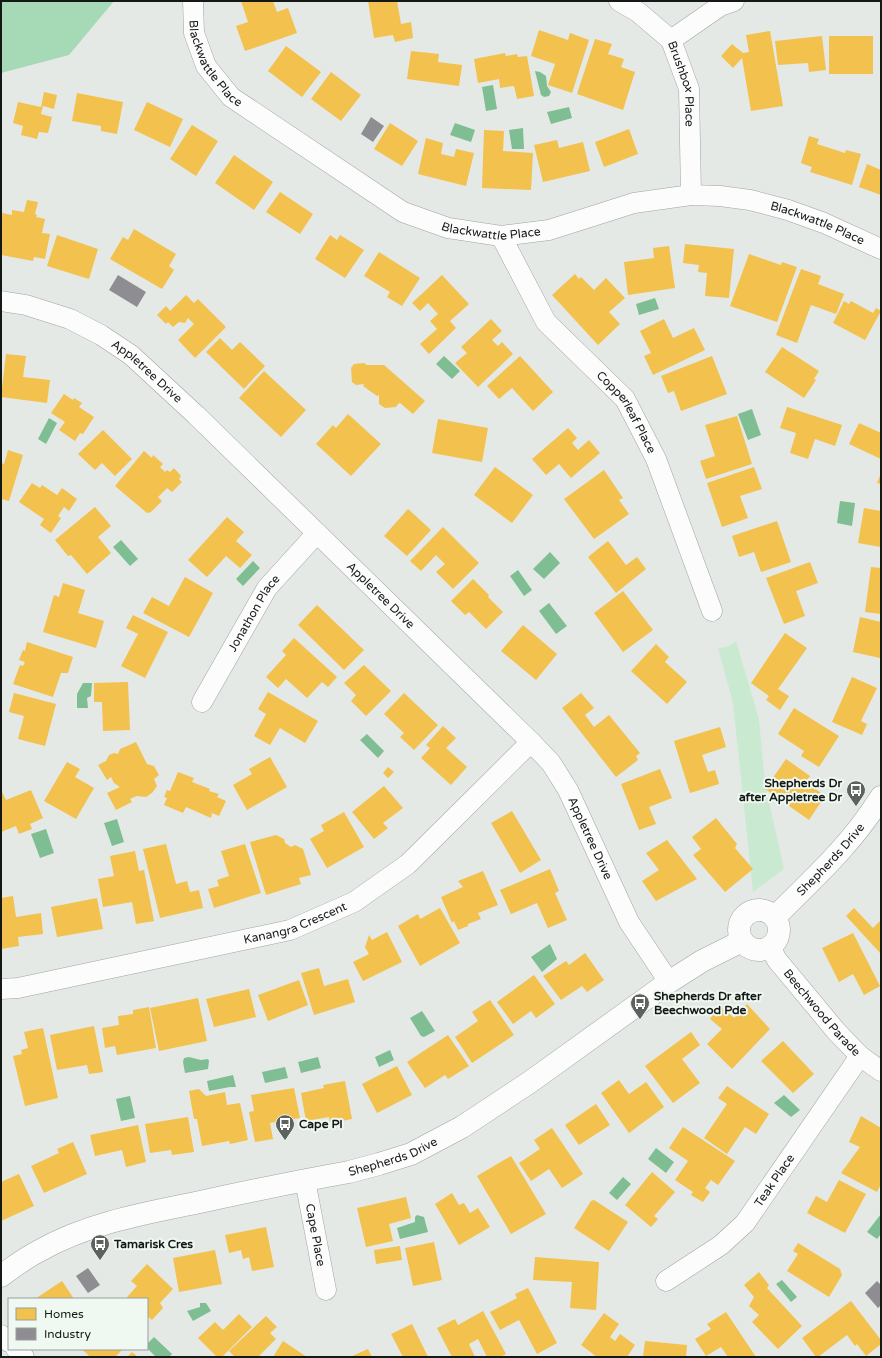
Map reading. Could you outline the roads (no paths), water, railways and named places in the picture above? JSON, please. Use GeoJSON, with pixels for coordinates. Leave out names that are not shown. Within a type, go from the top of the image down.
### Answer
{"type":"FeatureCollection","features":[{"type":"Feature","properties":{"kind":"main road","name":"Shepherds Drive"},"geometry":{"type":"LineString","coordinates":[[775,917],[824,870],[842,850],[862,825],[881,797]]}},
{"type":"Feature","properties":{"kind":"main road"},"geometry":{"type":"LineString","coordinates":[[756,910],[763,910],[775,917],[778,924],[778,936],[770,947],[758,950],[752,949],[742,942],[738,928],[744,916],[756,910]]}},
{"type":"Feature","properties":{"kind":"main road","name":"Shepherds Drive"},"geometry":{"type":"LineString","coordinates":[[1,1276],[39,1250],[92,1228],[162,1210],[349,1172],[411,1154],[462,1126],[530,1082],[669,982],[702,961],[742,942]]}},
{"type":"Feature","properties":{"kind":"street","name":"Blackwattle Place"},"geometry":{"type":"LineString","coordinates":[[193,1],[194,33],[206,66],[231,98],[403,212],[448,228],[501,236],[549,230],[634,203],[691,195],[720,196],[788,210],[824,223],[881,249]]}},
{"type":"Feature","properties":{"kind":"street","name":"Brushbox Place"},"geometry":{"type":"LineString","coordinates":[[619,1],[638,12],[671,40],[689,90],[691,195]]}},
{"type":"Feature","properties":{"kind":"street"},"geometry":{"type":"LineString","coordinates":[[671,40],[720,6],[734,1]]}},
{"type":"Feature","properties":{"kind":"street","name":"Copperleaf Place"},"geometry":{"type":"LineString","coordinates":[[501,236],[546,322],[625,399],[656,459],[712,611]]}},
{"type":"Feature","properties":{"kind":"street","name":"Appletree Drive"},"geometry":{"type":"LineString","coordinates":[[1,301],[70,318],[101,335],[131,355],[196,415],[531,742],[550,763],[568,790],[629,922],[669,982]]}},
{"type":"Feature","properties":{"kind":"street","name":"Jonathon Place"},"geometry":{"type":"LineString","coordinates":[[202,702],[267,588],[317,533]]}},
{"type":"Feature","properties":{"kind":"street","name":"Kanangra Crescent"},"geometry":{"type":"LineString","coordinates":[[1,989],[18,988],[290,930],[354,902],[408,864],[531,742]]}},
{"type":"Feature","properties":{"kind":"street","name":"Beechwood Parade"},"geometry":{"type":"LineString","coordinates":[[770,947],[784,970],[836,1031],[860,1056],[881,1071]]}},
{"type":"Feature","properties":{"kind":"street","name":"Teak Place"},"geometry":{"type":"LineString","coordinates":[[666,1281],[721,1245],[745,1223],[860,1056]]}},
{"type":"Feature","properties":{"kind":"street","name":"Cape Place"},"geometry":{"type":"LineString","coordinates":[[305,1180],[326,1290]]}},
{"type":"Feature","properties":{"kind":"place","name":"Shepherds Dr after Appletree Dr"},"geometry":{"type":"Point","coordinates":[856,807]}},
{"type":"Feature","properties":{"kind":"place","name":"Shepherds Dr after Beechwood Pde"},"geometry":{"type":"Point","coordinates":[640,1020]}},
{"type":"Feature","properties":{"kind":"place","name":"Cape Pl"},"geometry":{"type":"Point","coordinates":[285,1141]}},
{"type":"Feature","properties":{"kind":"place","name":"Tamarisk Cres"},"geometry":{"type":"Point","coordinates":[100,1261]}}]}
